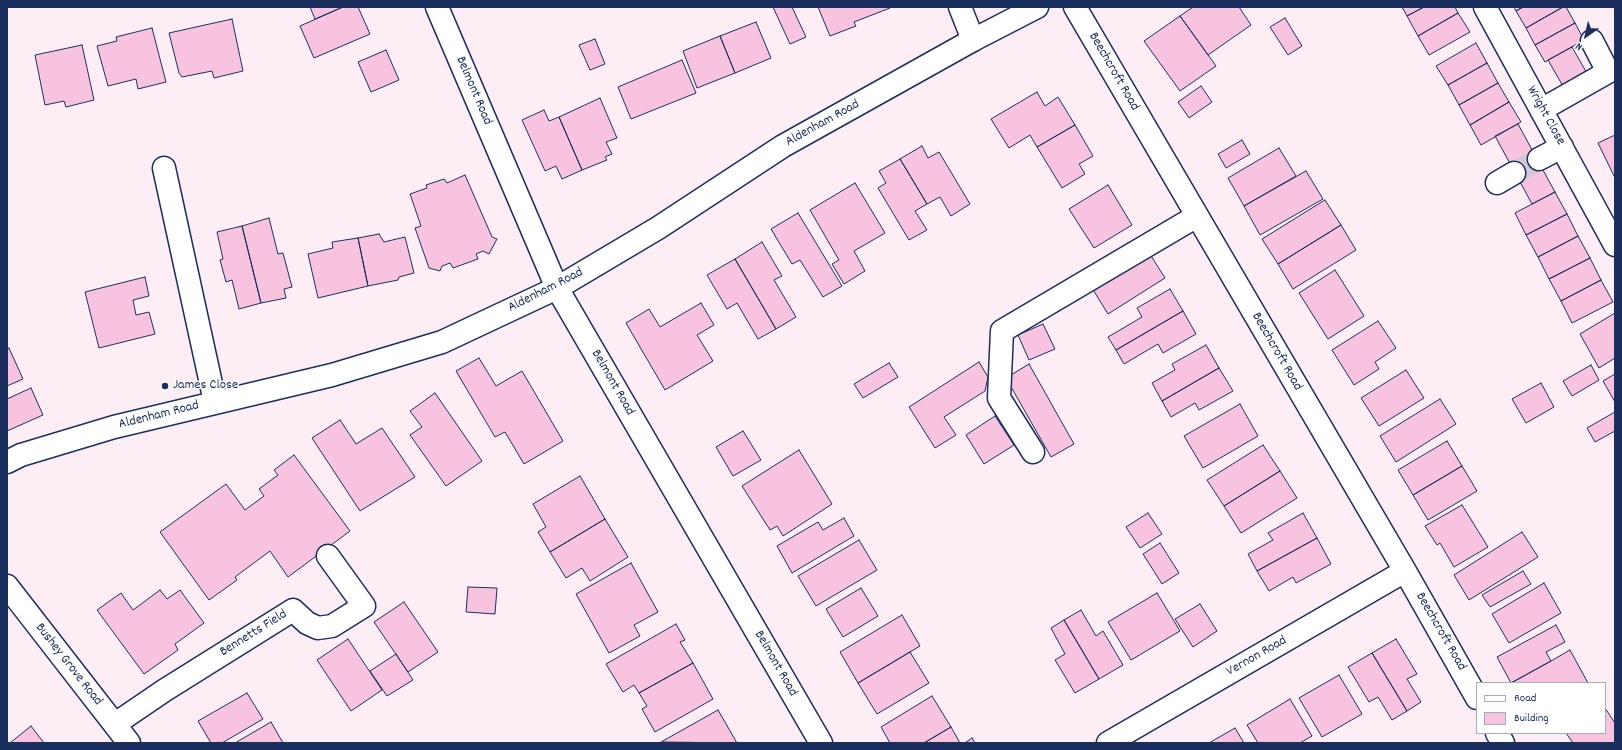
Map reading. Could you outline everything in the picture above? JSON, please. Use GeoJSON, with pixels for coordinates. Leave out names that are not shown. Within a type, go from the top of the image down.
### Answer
{"type":"FeatureCollection","features":[{"type":"Feature","properties":{"kind":"street","name":"Belmont Road"},"geometry":{"type":"LineString","coordinates":[[437,7],[557,288],[821,743]]}},
{"type":"Feature","properties":{"kind":"street"},"geometry":{"type":"LineString","coordinates":[[960,7],[973,40]]}},
{"type":"Feature","properties":{"kind":"street","name":"Aldenham Road"},"geometry":{"type":"LineString","coordinates":[[7,462],[21,455],[114,427],[332,375],[442,342],[557,288],[658,228],[783,146],[973,40],[1037,7]]}},
{"type":"Feature","properties":{"kind":"street","name":"Beechcroft Road"},"geometry":{"type":"LineString","coordinates":[[1075,7],[1405,571],[1476,696]]}},
{"type":"Feature","properties":{"kind":"street","name":"Wright Close"},"geometry":{"type":"LineString","coordinates":[[1485,7],[1562,147],[1610,223],[1615,245]]}},
{"type":"Feature","properties":{"kind":"street"},"geometry":{"type":"LineString","coordinates":[[1541,110],[1608,72],[1592,41]]}},
{"type":"Feature","properties":{"kind":"street"},"geometry":{"type":"LineString","coordinates":[[1539,159],[1562,147]]}},
{"type":"Feature","properties":{"kind":"street"},"geometry":{"type":"LineString","coordinates":[[164,168],[215,402]]}},
{"type":"Feature","properties":{"kind":"street"},"geometry":{"type":"LineString","coordinates":[[1033,452],[999,398],[1002,331],[1197,216]]}},
{"type":"Feature","properties":{"kind":"street","name":"Bennetts Field"},"geometry":{"type":"LineString","coordinates":[[115,724],[165,690],[293,610],[307,623],[318,628],[332,626],[364,606],[328,556]]}},
{"type":"Feature","properties":{"kind":"street","name":"Vernon Road"},"geometry":{"type":"LineString","coordinates":[[1108,743],[1405,571]]}},
{"type":"Feature","properties":{"kind":"street","name":"Bushey Grove Road"},"geometry":{"type":"LineString","coordinates":[[7,586],[129,743]]}},
{"type":"Feature","properties":{"kind":"street"},"geometry":{"type":"LineString","coordinates":[[1498,734],[1503,743]]}},
{"type":"Feature","properties":{"kind":"building"},"geometry":{"type":"Polygon","coordinates":[[[310,7],[343,7],[315,19],[310,7]]]}},
{"type":"Feature","properties":{"kind":"building"},"geometry":{"type":"Polygon","coordinates":[[[343,7],[358,7],[370,34],[314,58],[300,26],[343,7]]]}},
{"type":"Feature","properties":{"kind":"building"},"geometry":{"type":"Polygon","coordinates":[[[773,7],[792,7],[806,37],[790,44],[773,7]]]}},
{"type":"Feature","properties":{"kind":"building"},"geometry":{"type":"Polygon","coordinates":[[[818,7],[890,8],[854,22],[856,26],[830,36],[818,7]]]}},
{"type":"Feature","properties":{"kind":"building"},"geometry":{"type":"Polygon","coordinates":[[[1193,7],[1239,7],[1251,25],[1208,55],[1180,16],[1193,7]]]}},
{"type":"Feature","properties":{"kind":"building"},"geometry":{"type":"Polygon","coordinates":[[[1402,7],[1424,7],[1407,16],[1402,7]]]}},
{"type":"Feature","properties":{"kind":"building"},"geometry":{"type":"Polygon","coordinates":[[[1424,7],[1455,7],[1458,13],[1418,36],[1407,16],[1424,7]]]}},
{"type":"Feature","properties":{"kind":"building"},"geometry":{"type":"Polygon","coordinates":[[[1514,7],[1523,7],[1516,11],[1514,7]]]}},
{"type":"Feature","properties":{"kind":"building"},"geometry":{"type":"Polygon","coordinates":[[[1523,7],[1563,7],[1526,28],[1516,11],[1523,7]]]}},
{"type":"Feature","properties":{"kind":"building"},"geometry":{"type":"Polygon","coordinates":[[[1563,7],[1566,7],[1575,23],[1535,45],[1526,28],[1563,7]]]}},
{"type":"Feature","properties":{"kind":"building"},"geometry":{"type":"Polygon","coordinates":[[[1458,13],[1470,32],[1429,55],[1418,36],[1458,13]]]}},
{"type":"Feature","properties":{"kind":"building"},"geometry":{"type":"Polygon","coordinates":[[[1180,16],[1216,66],[1180,91],[1144,41],[1180,16]]]}},
{"type":"Feature","properties":{"kind":"building"},"geometry":{"type":"Polygon","coordinates":[[[1285,18],[1302,46],[1288,55],[1270,27],[1285,18]]]}},
{"type":"Feature","properties":{"kind":"building"},"geometry":{"type":"Polygon","coordinates":[[[232,19],[243,71],[214,78],[212,71],[182,77],[179,73],[169,33],[232,19]]]}},
{"type":"Feature","properties":{"kind":"building"},"geometry":{"type":"Polygon","coordinates":[[[756,22],[771,58],[735,73],[720,36],[756,22]]]}},
{"type":"Feature","properties":{"kind":"building"},"geometry":{"type":"Polygon","coordinates":[[[1575,23],[1584,40],[1545,62],[1535,45],[1575,23]]]}},
{"type":"Feature","properties":{"kind":"building"},"geometry":{"type":"Polygon","coordinates":[[[152,28],[166,82],[138,89],[136,79],[108,86],[97,46],[117,41],[116,37],[152,28]]]}},
{"type":"Feature","properties":{"kind":"building"},"geometry":{"type":"Polygon","coordinates":[[[720,36],[735,73],[697,88],[683,51],[720,36]]]}},
{"type":"Feature","properties":{"kind":"building"},"geometry":{"type":"Polygon","coordinates":[[[595,39],[605,64],[590,70],[579,45],[595,39]]]}},
{"type":"Feature","properties":{"kind":"building"},"geometry":{"type":"Polygon","coordinates":[[[1476,43],[1487,63],[1448,85],[1436,66],[1476,43]]]}},
{"type":"Feature","properties":{"kind":"building"},"geometry":{"type":"Polygon","coordinates":[[[82,45],[94,100],[66,107],[64,101],[45,105],[35,55],[82,45]]]}},
{"type":"Feature","properties":{"kind":"building"},"geometry":{"type":"Polygon","coordinates":[[[1572,47],[1596,89],[1572,102],[1548,60],[1572,47]]]}},
{"type":"Feature","properties":{"kind":"building"},"geometry":{"type":"Polygon","coordinates":[[[386,50],[399,80],[371,92],[358,62],[386,50]]]}},
{"type":"Feature","properties":{"kind":"building"},"geometry":{"type":"Polygon","coordinates":[[[682,60],[696,93],[631,119],[618,87],[682,60]]]}},
{"type":"Feature","properties":{"kind":"building"},"geometry":{"type":"Polygon","coordinates":[[[1487,63],[1498,83],[1459,105],[1448,85],[1487,63]]]}},
{"type":"Feature","properties":{"kind":"building"},"geometry":{"type":"Polygon","coordinates":[[[1498,83],[1509,102],[1470,125],[1459,105],[1498,83]]]}},
{"type":"Feature","properties":{"kind":"building"},"geometry":{"type":"Polygon","coordinates":[[[1201,86],[1212,102],[1189,118],[1178,102],[1201,86]]]}},
{"type":"Feature","properties":{"kind":"building"},"geometry":{"type":"Polygon","coordinates":[[[1037,92],[1045,106],[1058,97],[1075,125],[1037,147],[1030,135],[1009,148],[991,119],[1037,92]]]}},
{"type":"Feature","properties":{"kind":"building"},"geometry":{"type":"Polygon","coordinates":[[[600,98],[617,138],[606,142],[612,154],[605,157],[607,160],[582,170],[559,117],[600,98]]]}},
{"type":"Feature","properties":{"kind":"building"},"geometry":{"type":"Polygon","coordinates":[[[1509,102],[1521,122],[1481,145],[1470,125],[1509,102]]]}},
{"type":"Feature","properties":{"kind":"building"},"geometry":{"type":"Polygon","coordinates":[[[544,110],[549,121],[559,117],[582,170],[562,179],[556,166],[545,171],[522,120],[544,110]]]}},
{"type":"Feature","properties":{"kind":"building"},"geometry":{"type":"Polygon","coordinates":[[[1518,124],[1555,192],[1532,204],[1495,136],[1518,124]]]}},
{"type":"Feature","properties":{"kind":"building"},"geometry":{"type":"Polygon","coordinates":[[[1075,125],[1093,156],[1079,164],[1085,174],[1062,188],[1037,147],[1075,125]]]}},
{"type":"Feature","properties":{"kind":"building"},"geometry":{"type":"Polygon","coordinates":[[[1615,135],[1615,178],[1598,143],[1615,135]]]}},
{"type":"Feature","properties":{"kind":"building"},"geometry":{"type":"Polygon","coordinates":[[[1242,140],[1250,154],[1226,168],[1218,154],[1242,140]]]}},
{"type":"Feature","properties":{"kind":"building"},"geometry":{"type":"Polygon","coordinates":[[[922,146],[928,158],[939,152],[970,204],[951,216],[940,197],[927,204],[900,159],[922,146]]]}},
{"type":"Feature","properties":{"kind":"building"},"geometry":{"type":"Polygon","coordinates":[[[1279,148],[1296,176],[1244,206],[1228,178],[1279,148]]]}},
{"type":"Feature","properties":{"kind":"building"},"geometry":{"type":"Polygon","coordinates":[[[900,159],[927,204],[915,211],[927,230],[909,240],[878,188],[886,183],[879,171],[900,159]]]}},
{"type":"Feature","properties":{"kind":"building"},"geometry":{"type":"Polygon","coordinates":[[[1306,171],[1323,199],[1260,235],[1244,206],[1306,171]]]}},
{"type":"Feature","properties":{"kind":"building"},"geometry":{"type":"Polygon","coordinates":[[[465,175],[492,237],[497,239],[489,254],[483,251],[476,254],[478,259],[453,268],[450,263],[442,266],[440,271],[429,268],[415,228],[421,226],[410,194],[427,188],[426,185],[444,179],[447,183],[465,175]]]}},
{"type":"Feature","properties":{"kind":"building"},"geometry":{"type":"Polygon","coordinates":[[[855,183],[885,233],[854,251],[865,271],[844,284],[832,264],[839,260],[810,210],[855,183]]]}},
{"type":"Feature","properties":{"kind":"building"},"geometry":{"type":"Polygon","coordinates":[[[1108,185],[1132,225],[1094,248],[1069,209],[1108,185]]]}},
{"type":"Feature","properties":{"kind":"building"},"geometry":{"type":"Polygon","coordinates":[[[1555,192],[1567,214],[1526,235],[1515,213],[1555,192]]]}},
{"type":"Feature","properties":{"kind":"building"},"geometry":{"type":"Polygon","coordinates":[[[1325,200],[1341,225],[1278,264],[1262,239],[1325,200]]]}},
{"type":"Feature","properties":{"kind":"building"},"geometry":{"type":"Polygon","coordinates":[[[798,213],[842,286],[823,297],[800,260],[792,264],[771,229],[798,213]]]}},
{"type":"Feature","properties":{"kind":"building"},"geometry":{"type":"Polygon","coordinates":[[[1567,214],[1578,236],[1538,257],[1526,235],[1567,214]]]}},
{"type":"Feature","properties":{"kind":"building"},"geometry":{"type":"Polygon","coordinates":[[[269,218],[278,254],[283,253],[292,287],[284,289],[286,298],[261,303],[242,226],[269,218]]]}},
{"type":"Feature","properties":{"kind":"building"},"geometry":{"type":"Polygon","coordinates":[[[1341,225],[1356,250],[1293,289],[1278,264],[1341,225]]]}},
{"type":"Feature","properties":{"kind":"building"},"geometry":{"type":"Polygon","coordinates":[[[242,226],[261,303],[239,309],[232,280],[226,282],[220,260],[223,259],[217,232],[242,226]]]}},
{"type":"Feature","properties":{"kind":"building"},"geometry":{"type":"Polygon","coordinates":[[[379,234],[384,242],[405,237],[414,273],[399,277],[398,280],[368,286],[358,238],[379,234]]]}},
{"type":"Feature","properties":{"kind":"building"},"geometry":{"type":"Polygon","coordinates":[[[1578,236],[1590,258],[1549,279],[1538,257],[1578,236]]]}},
{"type":"Feature","properties":{"kind":"building"},"geometry":{"type":"Polygon","coordinates":[[[358,238],[368,286],[318,298],[308,254],[333,248],[332,242],[358,238]]]}},
{"type":"Feature","properties":{"kind":"building"},"geometry":{"type":"Polygon","coordinates":[[[762,242],[782,276],[774,280],[796,317],[776,329],[735,259],[762,242]]]}},
{"type":"Feature","properties":{"kind":"building"},"geometry":{"type":"Polygon","coordinates":[[[1148,251],[1165,278],[1108,314],[1092,288],[1148,251]]]}},
{"type":"Feature","properties":{"kind":"building"},"geometry":{"type":"Polygon","coordinates":[[[1590,258],[1601,280],[1561,301],[1549,279],[1590,258]]]}},
{"type":"Feature","properties":{"kind":"building"},"geometry":{"type":"Polygon","coordinates":[[[735,259],[776,329],[758,339],[737,303],[727,309],[707,275],[735,259]]]}},
{"type":"Feature","properties":{"kind":"building"},"geometry":{"type":"Polygon","coordinates":[[[1335,270],[1364,316],[1328,339],[1299,293],[1335,270]]]}},
{"type":"Feature","properties":{"kind":"building"},"geometry":{"type":"Polygon","coordinates":[[[145,277],[149,296],[133,300],[136,315],[149,312],[155,334],[99,348],[85,292],[145,277]]]}},
{"type":"Feature","properties":{"kind":"building"},"geometry":{"type":"Polygon","coordinates":[[[1601,280],[1613,302],[1572,323],[1561,301],[1601,280]]]}},
{"type":"Feature","properties":{"kind":"building"},"geometry":{"type":"Polygon","coordinates":[[[1170,289],[1183,311],[1116,350],[1108,337],[1142,317],[1137,308],[1170,289]]]}},
{"type":"Feature","properties":{"kind":"building"},"geometry":{"type":"Polygon","coordinates":[[[701,303],[714,325],[697,335],[713,361],[665,390],[626,323],[649,309],[660,327],[701,303]]]}},
{"type":"Feature","properties":{"kind":"building"},"geometry":{"type":"Polygon","coordinates":[[[1183,311],[1196,334],[1163,353],[1158,344],[1124,364],[1116,350],[1183,311]]]}},
{"type":"Feature","properties":{"kind":"building"},"geometry":{"type":"Polygon","coordinates":[[[1615,313],[1615,358],[1599,368],[1580,334],[1615,313]]]}},
{"type":"Feature","properties":{"kind":"building"},"geometry":{"type":"Polygon","coordinates":[[[1378,321],[1396,348],[1375,362],[1379,369],[1354,385],[1332,350],[1378,321]]]}},
{"type":"Feature","properties":{"kind":"building"},"geometry":{"type":"Polygon","coordinates":[[[1043,324],[1055,349],[1029,360],[1018,335],[1043,324]]]}},
{"type":"Feature","properties":{"kind":"building"},"geometry":{"type":"Polygon","coordinates":[[[1206,345],[1219,368],[1162,401],[1152,383],[1175,370],[1172,364],[1206,345]]]}},
{"type":"Feature","properties":{"kind":"building"},"geometry":{"type":"Polygon","coordinates":[[[9,348],[23,379],[7,386],[7,349],[9,348]]]}},
{"type":"Feature","properties":{"kind":"building"},"geometry":{"type":"Polygon","coordinates":[[[479,358],[496,386],[522,371],[563,441],[524,464],[505,432],[495,437],[456,371],[479,358]]]}},
{"type":"Feature","properties":{"kind":"building"},"geometry":{"type":"Polygon","coordinates":[[[979,362],[988,377],[985,391],[944,417],[956,435],[935,448],[909,407],[979,362]]]}},
{"type":"Feature","properties":{"kind":"building"},"geometry":{"type":"Polygon","coordinates":[[[889,363],[898,377],[863,398],[854,384],[889,363]]]}},
{"type":"Feature","properties":{"kind":"building"},"geometry":{"type":"Polygon","coordinates":[[[1029,364],[1074,444],[1051,457],[1006,378],[1029,364]]]}},
{"type":"Feature","properties":{"kind":"building"},"geometry":{"type":"Polygon","coordinates":[[[1591,365],[1599,380],[1572,396],[1563,381],[1591,365]]]}},
{"type":"Feature","properties":{"kind":"building"},"geometry":{"type":"Polygon","coordinates":[[[1219,368],[1233,391],[1199,410],[1195,403],[1171,417],[1162,401],[1219,368]]]}},
{"type":"Feature","properties":{"kind":"building"},"geometry":{"type":"Polygon","coordinates":[[[1406,370],[1424,398],[1379,426],[1361,398],[1406,370]]]}},
{"type":"Feature","properties":{"kind":"building"},"geometry":{"type":"Polygon","coordinates":[[[1615,374],[1615,402],[1603,381],[1615,374]]]}},
{"type":"Feature","properties":{"kind":"building"},"geometry":{"type":"Polygon","coordinates":[[[1541,383],[1554,407],[1526,423],[1512,399],[1541,383]]]}},
{"type":"Feature","properties":{"kind":"building"},"geometry":{"type":"Polygon","coordinates":[[[31,388],[43,415],[7,431],[7,399],[31,388]]]}},
{"type":"Feature","properties":{"kind":"building"},"geometry":{"type":"Polygon","coordinates":[[[435,393],[482,461],[446,486],[410,435],[422,427],[410,411],[435,393]]]}},
{"type":"Feature","properties":{"kind":"building"},"geometry":{"type":"Polygon","coordinates":[[[1440,399],[1456,424],[1396,462],[1380,436],[1440,399]]]}},
{"type":"Feature","properties":{"kind":"building"},"geometry":{"type":"Polygon","coordinates":[[[1240,404],[1258,436],[1203,468],[1184,436],[1240,404]]]}},
{"type":"Feature","properties":{"kind":"building"},"geometry":{"type":"Polygon","coordinates":[[[1615,412],[1615,431],[1595,442],[1587,428],[1615,412]]]}},
{"type":"Feature","properties":{"kind":"building"},"geometry":{"type":"Polygon","coordinates":[[[995,416],[1014,445],[984,464],[966,435],[995,416]]]}},
{"type":"Feature","properties":{"kind":"building"},"geometry":{"type":"Polygon","coordinates":[[[340,420],[356,444],[382,428],[415,477],[360,511],[312,438],[340,420]]]}},
{"type":"Feature","properties":{"kind":"building"},"geometry":{"type":"Polygon","coordinates":[[[743,431],[761,460],[733,476],[716,447],[743,431]]]}},
{"type":"Feature","properties":{"kind":"building"},"geometry":{"type":"Polygon","coordinates":[[[1447,441],[1462,466],[1413,495],[1398,470],[1447,441]]]}},
{"type":"Feature","properties":{"kind":"building"},"geometry":{"type":"Polygon","coordinates":[[[1263,445],[1280,471],[1224,506],[1207,480],[1263,445]]]}},
{"type":"Feature","properties":{"kind":"building"},"geometry":{"type":"Polygon","coordinates":[[[799,450],[832,504],[783,536],[777,526],[770,530],[742,486],[799,450]]]}},
{"type":"Feature","properties":{"kind":"building"},"geometry":{"type":"Polygon","coordinates":[[[294,455],[350,531],[288,577],[270,551],[235,577],[237,580],[209,600],[160,532],[226,484],[245,510],[264,496],[259,489],[278,475],[274,470],[294,455]]]}},
{"type":"Feature","properties":{"kind":"building"},"geometry":{"type":"Polygon","coordinates":[[[1462,466],[1477,491],[1428,520],[1413,495],[1462,466]]]}},
{"type":"Feature","properties":{"kind":"building"},"geometry":{"type":"Polygon","coordinates":[[[1280,471],[1297,498],[1241,533],[1224,506],[1280,471]]]}},
{"type":"Feature","properties":{"kind":"building"},"geometry":{"type":"Polygon","coordinates":[[[580,476],[605,519],[550,552],[538,532],[546,527],[533,504],[580,476]]]}},
{"type":"Feature","properties":{"kind":"building"},"geometry":{"type":"Polygon","coordinates":[[[1462,505],[1488,547],[1454,567],[1440,543],[1437,545],[1425,526],[1462,505]]]}},
{"type":"Feature","properties":{"kind":"building"},"geometry":{"type":"Polygon","coordinates":[[[1148,513],[1162,534],[1140,548],[1126,527],[1148,513]]]}},
{"type":"Feature","properties":{"kind":"building"},"geometry":{"type":"Polygon","coordinates":[[[1303,513],[1317,538],[1257,571],[1248,554],[1273,540],[1268,533],[1303,513]]]}},
{"type":"Feature","properties":{"kind":"building"},"geometry":{"type":"Polygon","coordinates":[[[844,518],[854,536],[792,573],[777,546],[818,522],[823,530],[844,518]]]}},
{"type":"Feature","properties":{"kind":"building"},"geometry":{"type":"Polygon","coordinates":[[[605,519],[628,557],[590,581],[582,568],[566,578],[550,552],[605,519]]]}},
{"type":"Feature","properties":{"kind":"building"},"geometry":{"type":"Polygon","coordinates":[[[1522,532],[1538,557],[1469,600],[1454,575],[1522,532]]]}},
{"type":"Feature","properties":{"kind":"building"},"geometry":{"type":"Polygon","coordinates":[[[1317,538],[1331,564],[1296,583],[1293,577],[1269,591],[1257,571],[1317,538]]]}},
{"type":"Feature","properties":{"kind":"building"},"geometry":{"type":"Polygon","coordinates":[[[859,540],[877,570],[816,606],[798,576],[859,540]]]}},
{"type":"Feature","properties":{"kind":"building"},"geometry":{"type":"Polygon","coordinates":[[[1160,543],[1179,573],[1162,584],[1143,554],[1160,543]]]}},
{"type":"Feature","properties":{"kind":"building"},"geometry":{"type":"Polygon","coordinates":[[[631,563],[658,612],[634,625],[640,636],[609,653],[576,594],[631,563]]]}},
{"type":"Feature","properties":{"kind":"building"},"geometry":{"type":"Polygon","coordinates":[[[1523,571],[1531,584],[1490,607],[1482,595],[1523,571]]]}},
{"type":"Feature","properties":{"kind":"building"},"geometry":{"type":"Polygon","coordinates":[[[1544,583],[1561,613],[1509,643],[1492,614],[1544,583]]]}},
{"type":"Feature","properties":{"kind":"building"},"geometry":{"type":"Polygon","coordinates":[[[468,587],[497,588],[495,614],[466,612],[468,587]]]}},
{"type":"Feature","properties":{"kind":"building"},"geometry":{"type":"Polygon","coordinates":[[[861,588],[878,616],[843,637],[826,609],[861,588]]]}},
{"type":"Feature","properties":{"kind":"building"},"geometry":{"type":"Polygon","coordinates":[[[160,590],[167,599],[180,590],[204,623],[175,644],[178,650],[144,674],[97,610],[121,593],[133,610],[160,590]]]}},
{"type":"Feature","properties":{"kind":"building"},"geometry":{"type":"Polygon","coordinates":[[[1157,593],[1180,631],[1131,660],[1108,622],[1157,593]]]}},
{"type":"Feature","properties":{"kind":"building"},"geometry":{"type":"Polygon","coordinates":[[[404,602],[438,652],[408,672],[374,622],[404,602]]]}},
{"type":"Feature","properties":{"kind":"building"},"geometry":{"type":"Polygon","coordinates":[[[1200,604],[1217,631],[1193,647],[1175,619],[1200,604]]]}},
{"type":"Feature","properties":{"kind":"building"},"geometry":{"type":"Polygon","coordinates":[[[1081,610],[1096,636],[1103,631],[1123,665],[1099,679],[1064,620],[1081,610]]]}},
{"type":"Feature","properties":{"kind":"building"},"geometry":{"type":"Polygon","coordinates":[[[902,615],[920,646],[858,683],[840,652],[902,615]]]}},
{"type":"Feature","properties":{"kind":"building"},"geometry":{"type":"Polygon","coordinates":[[[1064,620],[1099,679],[1075,693],[1055,660],[1065,654],[1051,628],[1064,620]]]}},
{"type":"Feature","properties":{"kind":"building"},"geometry":{"type":"Polygon","coordinates":[[[676,624],[685,640],[680,642],[693,663],[639,693],[634,685],[623,692],[606,664],[676,624]]]}},
{"type":"Feature","properties":{"kind":"building"},"geometry":{"type":"Polygon","coordinates":[[[1556,625],[1565,642],[1546,652],[1551,661],[1513,682],[1510,682],[1497,657],[1556,625]]]}},
{"type":"Feature","properties":{"kind":"building"},"geometry":{"type":"Polygon","coordinates":[[[348,639],[382,690],[351,711],[317,660],[348,639]]]}},
{"type":"Feature","properties":{"kind":"building"},"geometry":{"type":"Polygon","coordinates":[[[1396,639],[1417,674],[1407,679],[1421,702],[1407,711],[1372,653],[1396,639]]]}},
{"type":"Feature","properties":{"kind":"building"},"geometry":{"type":"Polygon","coordinates":[[[1570,650],[1587,682],[1513,682],[1570,650]]]}},
{"type":"Feature","properties":{"kind":"building"},"geometry":{"type":"Polygon","coordinates":[[[910,652],[929,683],[877,714],[858,683],[910,652]]]}},
{"type":"Feature","properties":{"kind":"building"},"geometry":{"type":"Polygon","coordinates":[[[1372,653],[1407,711],[1392,720],[1378,697],[1369,702],[1348,667],[1372,653]]]}},
{"type":"Feature","properties":{"kind":"building"},"geometry":{"type":"Polygon","coordinates":[[[396,654],[413,680],[387,696],[370,671],[396,654]]]}},
{"type":"Feature","properties":{"kind":"building"},"geometry":{"type":"Polygon","coordinates":[[[693,663],[713,699],[655,732],[642,709],[647,706],[639,693],[693,663]]]}},
{"type":"Feature","properties":{"kind":"building"},"geometry":{"type":"Polygon","coordinates":[[[1339,675],[1362,714],[1322,737],[1299,698],[1339,675]]]}},
{"type":"Feature","properties":{"kind":"building"},"geometry":{"type":"Polygon","coordinates":[[[247,693],[263,719],[222,743],[211,743],[198,721],[247,693]]]}},
{"type":"Feature","properties":{"kind":"building"},"geometry":{"type":"Polygon","coordinates":[[[932,696],[951,727],[924,743],[890,743],[881,727],[932,696]]]}},
{"type":"Feature","properties":{"kind":"building"},"geometry":{"type":"Polygon","coordinates":[[[1290,699],[1312,736],[1300,743],[1258,743],[1247,725],[1290,699]]]}},
{"type":"Feature","properties":{"kind":"building"},"geometry":{"type":"Polygon","coordinates":[[[718,710],[737,743],[661,742],[718,710]]]}},
{"type":"Feature","properties":{"kind":"building"},"geometry":{"type":"Polygon","coordinates":[[[1606,710],[1615,723],[1615,743],[1573,743],[1567,734],[1606,734],[1606,710]]]}},
{"type":"Feature","properties":{"kind":"building"},"geometry":{"type":"Polygon","coordinates":[[[271,722],[283,743],[235,743],[271,722]]]}},
{"type":"Feature","properties":{"kind":"building"},"geometry":{"type":"Polygon","coordinates":[[[31,726],[44,743],[10,743],[31,726]]]}},
{"type":"Feature","properties":{"kind":"building"},"geometry":{"type":"Polygon","coordinates":[[[951,727],[960,743],[924,743],[951,727]]]}},
{"type":"Feature","properties":{"kind":"building"},"geometry":{"type":"Polygon","coordinates":[[[1235,728],[1244,743],[1209,743],[1235,728]]]}},
{"type":"Feature","properties":{"kind":"building"},"geometry":{"type":"Polygon","coordinates":[[[972,738],[975,743],[965,743],[972,738]]]}},
{"type":"Feature","properties":{"kind":"tunnel"},"geometry":{"type":"LineString","coordinates":[[1514,173],[1539,159]]}},
{"type":"Feature","properties":{"kind":"place","name":"James Close"},"geometry":{"type":"Point","coordinates":[165,386]}}]}
